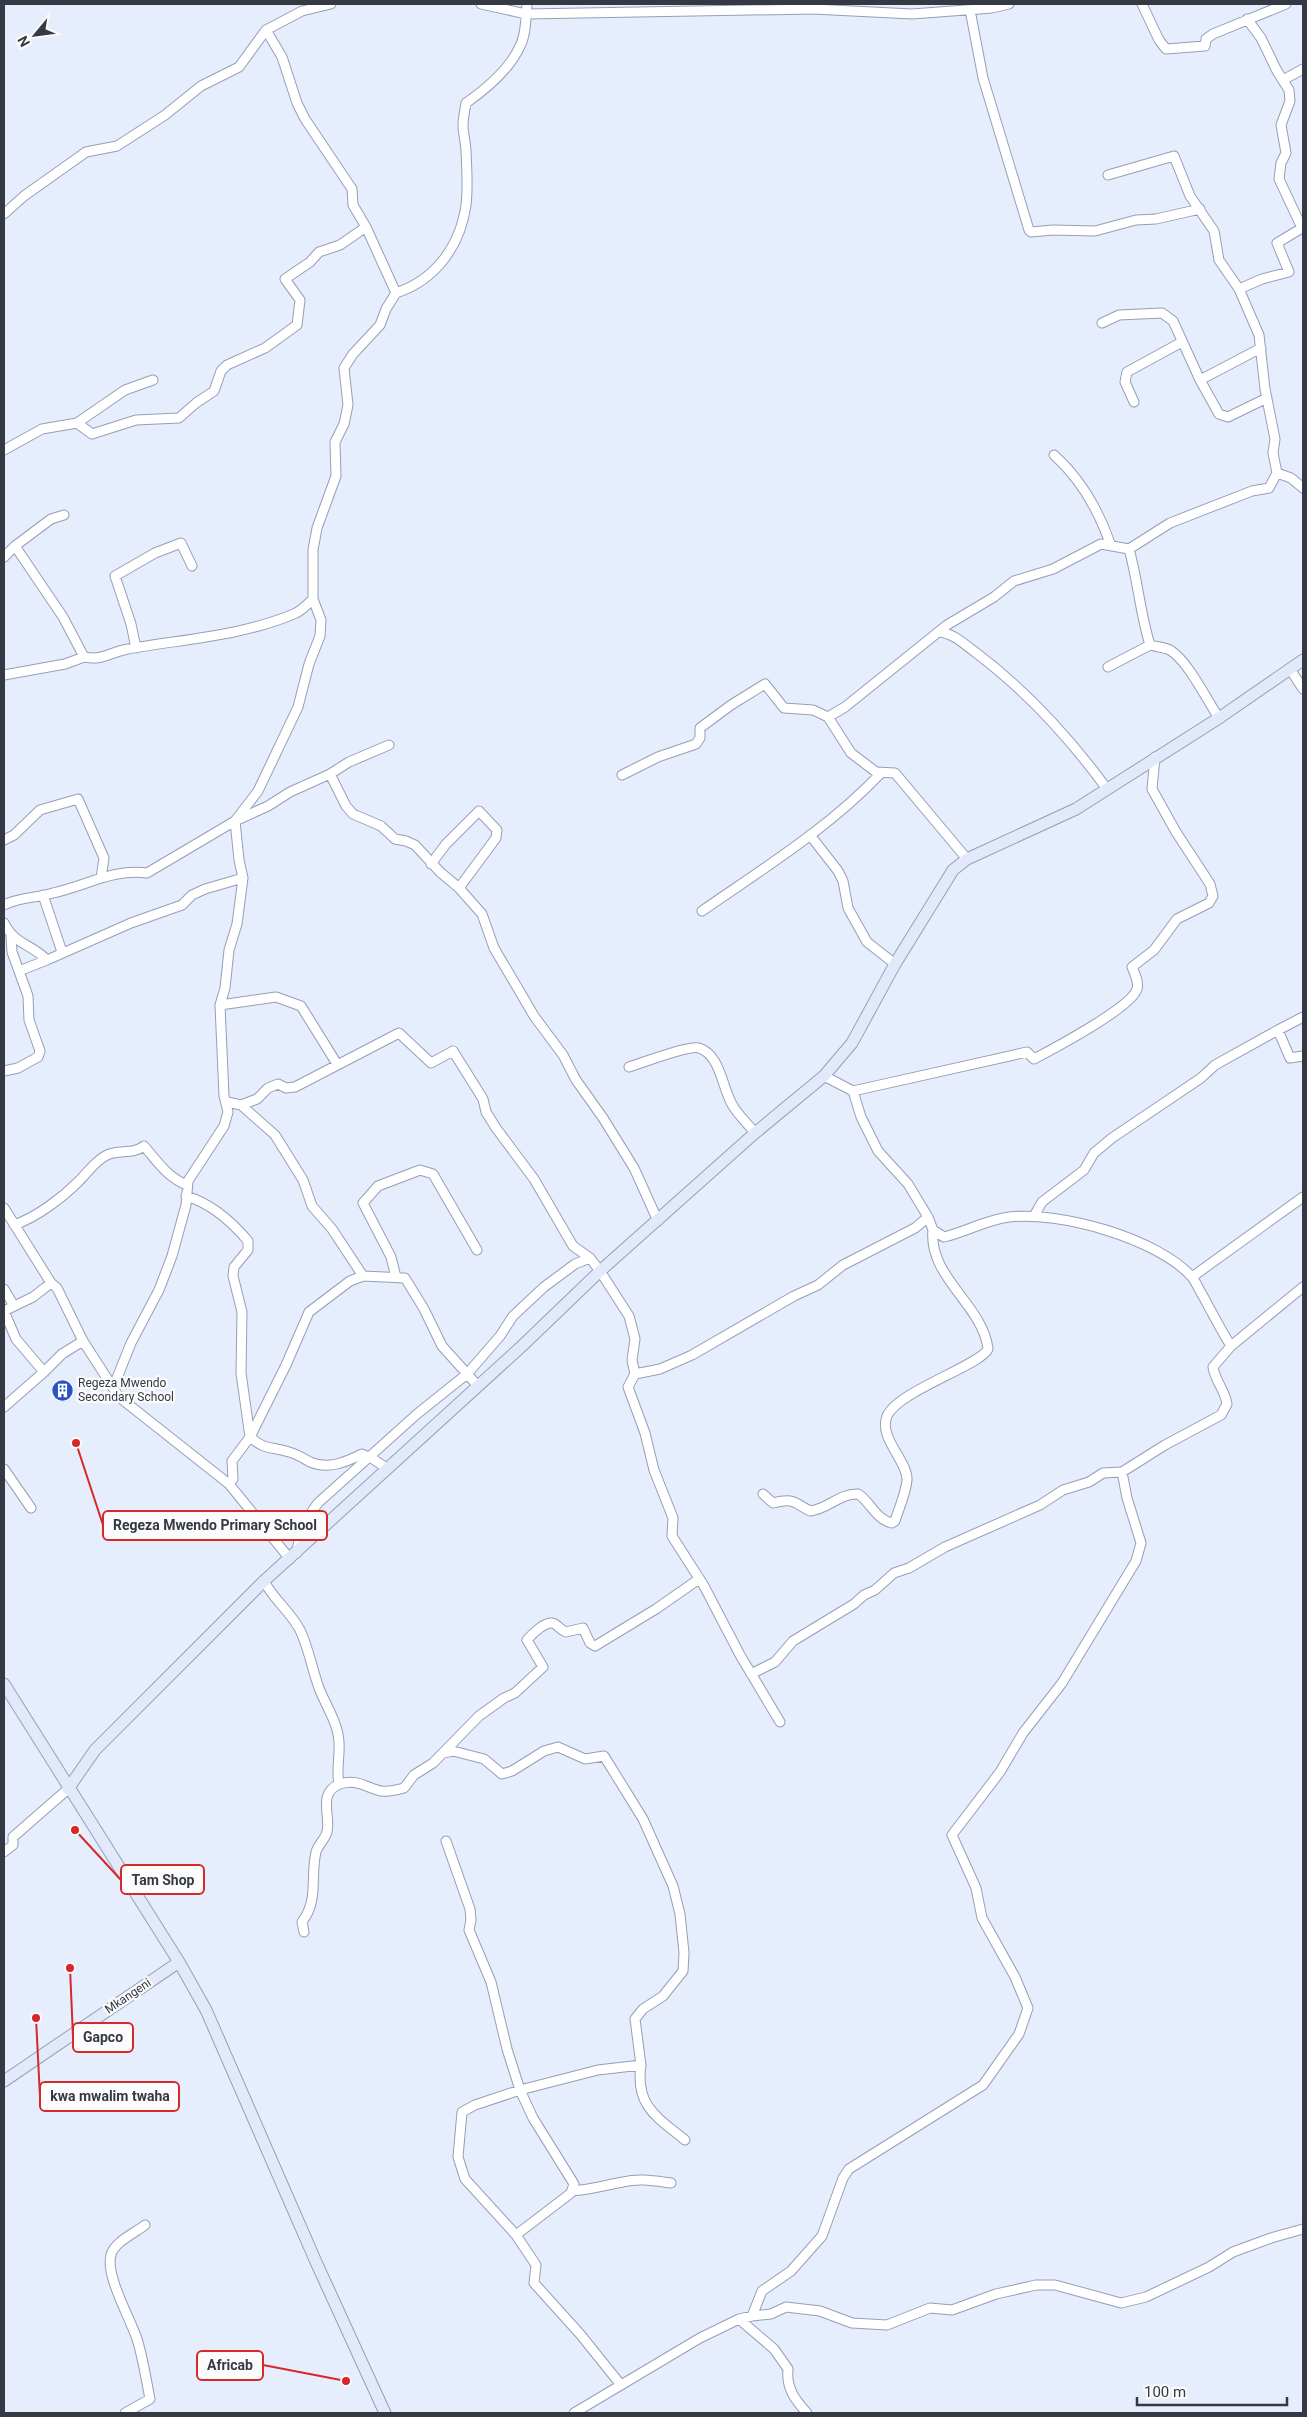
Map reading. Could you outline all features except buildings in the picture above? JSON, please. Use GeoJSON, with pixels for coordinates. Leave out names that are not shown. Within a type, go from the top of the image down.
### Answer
{"type":"FeatureCollection","features":[{"type":"Feature","properties":{"kind":"street"},"geometry":{"type":"LineString","coordinates":[[4,214],[24,196],[86,152],[117,146],[165,115],[202,86],[239,67],[266,30],[302,11],[331,4]]}},
{"type":"Feature","properties":{"kind":"street"},"geometry":{"type":"LineString","coordinates":[[480,4],[526,14],[813,9],[912,14],[992,8],[1010,4]]}},
{"type":"Feature","properties":{"kind":"street"},"geometry":{"type":"LineString","coordinates":[[113,1388],[131,1343],[159,1290],[172,1256],[192,1172],[224,1126],[228,1112],[224,1096],[220,1005],[225,988],[229,950],[237,924],[243,878],[235,822],[258,791],[298,707],[309,664],[320,636],[321,620],[313,599],[313,550],[317,528],[336,476],[335,442],[344,424],[348,405],[344,368],[353,354],[380,325],[386,309],[396,293],[414,287],[434,271],[447,256],[457,238],[466,205],[466,152],[463,126],[466,102],[482,91],[506,68],[521,46],[527,4]]}},
{"type":"Feature","properties":{"kind":"street"},"geometry":{"type":"LineString","coordinates":[[1142,4],[1159,40],[1166,49],[1205,46],[1206,40],[1213,34],[1286,4]]}},
{"type":"Feature","properties":{"kind":"street"},"geometry":{"type":"LineString","coordinates":[[970,10],[983,78],[1025,223],[1031,232],[1053,230],[1095,231],[1136,220],[1156,219],[1200,209]]}},
{"type":"Feature","properties":{"kind":"street"},"geometry":{"type":"LineString","coordinates":[[1239,289],[1262,279],[1289,272],[1277,243],[1302,228],[1279,179],[1281,163],[1286,153],[1282,125],[1290,101],[1289,90],[1267,49],[1247,19]]}},
{"type":"Feature","properties":{"kind":"street"},"geometry":{"type":"LineString","coordinates":[[266,30],[282,57],[297,103],[305,119],[352,189],[353,204],[366,227],[396,293]]}},
{"type":"Feature","properties":{"kind":"street"},"geometry":{"type":"LineString","coordinates":[[1283,80],[1303,69]]}},
{"type":"Feature","properties":{"kind":"street"},"geometry":{"type":"LineString","coordinates":[[828,717],[845,707],[939,632],[978,605],[994,597],[1014,581],[1053,569],[1102,544],[1129,549],[1170,523],[1252,492],[1269,488],[1278,473],[1273,453],[1275,439],[1267,398],[1259,335],[1239,289],[1219,260],[1214,230],[1190,196],[1174,156],[1108,175]]}},
{"type":"Feature","properties":{"kind":"street"},"geometry":{"type":"LineString","coordinates":[[78,423],[92,434],[136,420],[180,418],[196,403],[214,391],[221,370],[227,365],[265,348],[297,325],[300,300],[285,279],[289,274],[310,262],[319,252],[340,245],[366,227]]}},
{"type":"Feature","properties":{"kind":"street"},"geometry":{"type":"LineString","coordinates":[[1102,323],[1119,315],[1162,313],[1172,321],[1218,414],[1228,417],[1267,398]]}},
{"type":"Feature","properties":{"kind":"street"},"geometry":{"type":"LineString","coordinates":[[1134,402],[1125,382],[1126,372],[1182,342]]}},
{"type":"Feature","properties":{"kind":"street"},"geometry":{"type":"LineString","coordinates":[[1200,380],[1261,348]]}},
{"type":"Feature","properties":{"kind":"street"},"geometry":{"type":"LineString","coordinates":[[4,450],[42,429],[78,423],[125,390],[153,380]]}},
{"type":"Feature","properties":{"kind":"street"},"geometry":{"type":"LineString","coordinates":[[1054,456],[1070,470],[1088,494],[1112,546]]}},
{"type":"Feature","properties":{"kind":"street"},"geometry":{"type":"LineString","coordinates":[[1278,473],[1291,478],[1303,488]]}},
{"type":"Feature","properties":{"kind":"street"},"geometry":{"type":"LineString","coordinates":[[4,558],[15,546],[51,519],[64,515]]}},
{"type":"Feature","properties":{"kind":"street"},"geometry":{"type":"LineString","coordinates":[[136,648],[132,624],[116,576],[155,553],[181,543],[192,566]]}},
{"type":"Feature","properties":{"kind":"street"},"geometry":{"type":"LineString","coordinates":[[15,546],[63,616],[84,657]]}},
{"type":"Feature","properties":{"kind":"street"},"geometry":{"type":"LineString","coordinates":[[1129,549],[1137,577],[1138,598],[1150,645]]}},
{"type":"Feature","properties":{"kind":"street"},"geometry":{"type":"LineString","coordinates":[[4,675],[65,664],[84,657],[96,660],[127,649],[180,642],[263,623],[297,613],[313,599]]}},
{"type":"Feature","properties":{"kind":"street"},"geometry":{"type":"LineString","coordinates":[[939,632],[955,638],[1020,689],[1076,747],[1107,789]]}},
{"type":"Feature","properties":{"kind":"street"},"geometry":{"type":"LineString","coordinates":[[1108,667],[1150,645],[1168,649],[1175,654],[1193,676],[1219,718]]}},
{"type":"Feature","properties":{"kind":"street"},"geometry":{"type":"LineString","coordinates":[[4,1852],[13,1846],[13,1837],[68,1789],[95,1750],[264,1581],[478,1386],[600,1271],[755,1133],[824,1076],[852,1042],[895,964],[953,870],[967,859],[1076,809],[1219,718],[1303,660]]}},
{"type":"Feature","properties":{"kind":"street"},"geometry":{"type":"LineString","coordinates":[[1290,670],[1303,689]]}},
{"type":"Feature","properties":{"kind":"street"},"geometry":{"type":"LineString","coordinates":[[622,775],[658,757],[696,744],[700,738],[700,728],[731,705],[765,684],[784,708],[813,710],[828,717],[851,753],[876,772],[895,773],[967,859]]}},
{"type":"Feature","properties":{"kind":"street"},"geometry":{"type":"LineString","coordinates":[[4,905],[13,900],[43,895],[118,872],[132,870],[147,873],[290,792],[389,744]]}},
{"type":"Feature","properties":{"kind":"street"},"geometry":{"type":"LineString","coordinates":[[824,1076],[853,1091],[1027,1052],[1034,1059],[1077,1036],[1130,1000],[1137,990],[1137,979],[1132,967],[1154,950],[1177,919],[1210,903],[1213,896],[1210,884],[1176,832],[1152,789],[1155,757]]}},
{"type":"Feature","properties":{"kind":"street"},"geometry":{"type":"LineString","coordinates":[[702,911],[810,835],[857,797],[881,773]]}},
{"type":"Feature","properties":{"kind":"street"},"geometry":{"type":"LineString","coordinates":[[330,774],[346,806],[353,814],[381,826],[395,839],[406,841],[415,846],[431,864],[459,888],[482,914],[494,948],[534,1016],[563,1055],[576,1080],[603,1118],[634,1168],[658,1221]]}},
{"type":"Feature","properties":{"kind":"street"},"geometry":{"type":"LineString","coordinates":[[4,840],[14,835],[40,810],[78,799],[104,858],[101,878]]}},
{"type":"Feature","properties":{"kind":"street"},"geometry":{"type":"LineString","coordinates":[[431,864],[446,844],[479,811],[497,830],[496,838],[459,888]]}},
{"type":"Feature","properties":{"kind":"street"},"geometry":{"type":"LineString","coordinates":[[810,835],[840,876],[848,908],[867,942],[895,964]]}},
{"type":"Feature","properties":{"kind":"street"},"geometry":{"type":"LineString","coordinates":[[19,971],[131,922],[182,905],[192,895],[205,889],[243,878]]}},
{"type":"Feature","properties":{"kind":"street"},"geometry":{"type":"LineString","coordinates":[[43,895],[62,952]]}},
{"type":"Feature","properties":{"kind":"street"},"geometry":{"type":"LineString","coordinates":[[4,923],[11,937],[12,952],[28,996],[29,1020],[40,1051],[38,1056],[18,1068],[4,1071]]}},
{"type":"Feature","properties":{"kind":"street"},"geometry":{"type":"LineString","coordinates":[[11,937],[36,949],[47,960]]}},
{"type":"Feature","properties":{"kind":"street"},"geometry":{"type":"LineString","coordinates":[[220,1005],[276,997],[301,1006],[337,1064]]}},
{"type":"Feature","properties":{"kind":"street"},"geometry":{"type":"LineString","coordinates":[[1034,1216],[1042,1202],[1084,1170],[1094,1154],[1112,1138],[1201,1078],[1215,1065],[1303,1017]]}},
{"type":"Feature","properties":{"kind":"street"},"geometry":{"type":"LineString","coordinates":[[1278,1030],[1290,1058],[1303,1056]]}},
{"type":"Feature","properties":{"kind":"street"},"geometry":{"type":"LineString","coordinates":[[241,1105],[257,1099],[268,1088],[278,1084],[286,1088],[295,1087],[316,1078],[337,1064],[399,1032],[431,1063],[453,1051],[483,1099],[486,1112],[534,1179],[573,1246],[590,1258],[629,1316],[636,1339],[632,1360],[635,1374],[628,1387],[645,1433],[654,1470],[673,1518],[672,1536],[780,1722]]}},
{"type":"Feature","properties":{"kind":"street"},"geometry":{"type":"LineString","coordinates":[[629,1067],[682,1050],[698,1048],[710,1054],[733,1106],[755,1133]]}},
{"type":"Feature","properties":{"kind":"street"},"geometry":{"type":"LineString","coordinates":[[763,1494],[773,1502],[790,1500],[797,1502],[810,1511],[823,1508],[844,1496],[858,1494],[870,1508],[892,1523],[895,1521],[907,1479],[886,1428],[887,1416],[893,1408],[906,1398],[938,1378],[982,1357],[988,1349],[987,1342],[975,1316],[955,1290],[931,1242],[932,1230],[928,1217],[908,1184],[878,1151],[861,1117],[853,1091]]}},
{"type":"Feature","properties":{"kind":"street"},"geometry":{"type":"LineString","coordinates":[[227,1102],[241,1105],[269,1128],[281,1143],[303,1180],[312,1206],[332,1229],[363,1276]]}},
{"type":"Feature","properties":{"kind":"street"},"geometry":{"type":"LineString","coordinates":[[14,1225],[58,1199],[106,1155],[117,1152],[131,1153],[144,1146],[177,1181],[188,1185]]}},
{"type":"Feature","properties":{"kind":"street"},"geometry":{"type":"LineString","coordinates":[[396,1278],[390,1257],[363,1203],[378,1186],[420,1170],[433,1174],[477,1250]]}},
{"type":"Feature","properties":{"kind":"street"},"geometry":{"type":"LineString","coordinates":[[186,1196],[199,1200],[232,1223],[248,1241],[248,1250],[234,1267],[233,1276],[242,1312],[241,1373],[250,1437],[267,1449],[280,1449],[297,1454],[312,1463],[325,1466],[343,1464],[362,1454],[388,1469]]}},
{"type":"Feature","properties":{"kind":"street"},"geometry":{"type":"LineString","coordinates":[[1192,1277],[1303,1197]]}},
{"type":"Feature","properties":{"kind":"street"},"geometry":{"type":"LineString","coordinates":[[4,1208],[51,1283],[57,1288],[83,1341],[113,1388],[130,1407],[170,1435],[230,1484],[293,1556]]}},
{"type":"Feature","properties":{"kind":"street"},"geometry":{"type":"LineString","coordinates":[[932,1230],[944,1237],[961,1233],[978,1224],[1008,1217],[1034,1216],[1098,1227],[1153,1247],[1192,1277],[1230,1346]]}},
{"type":"Feature","properties":{"kind":"street"},"geometry":{"type":"LineString","coordinates":[[635,1374],[660,1369],[692,1354],[794,1296],[818,1285],[843,1265],[916,1228],[928,1217]]}},
{"type":"Feature","properties":{"kind":"street"},"geometry":{"type":"LineString","coordinates":[[293,1556],[299,1535],[318,1503],[417,1414],[467,1374],[520,1310],[544,1287],[575,1264],[590,1258]]}},
{"type":"Feature","properties":{"kind":"street"},"geometry":{"type":"LineString","coordinates":[[230,1484],[233,1478],[232,1461],[250,1437],[310,1312],[350,1281],[363,1276],[405,1278],[424,1309],[442,1346],[478,1386]]}},
{"type":"Feature","properties":{"kind":"street"},"geometry":{"type":"LineString","coordinates":[[44,1372],[16,1339],[4,1311],[33,1297],[51,1283]]}},
{"type":"Feature","properties":{"kind":"street"},"geometry":{"type":"LineString","coordinates":[[751,1674],[775,1662],[793,1641],[854,1604],[864,1595],[875,1590],[894,1573],[909,1568],[945,1547],[1040,1504],[1063,1490],[1089,1482],[1103,1473],[1122,1472],[1165,1445],[1221,1415],[1227,1404],[1226,1395],[1214,1376],[1213,1367],[1230,1346],[1303,1287]]}},
{"type":"Feature","properties":{"kind":"street"},"geometry":{"type":"LineString","coordinates":[[4,1289],[14,1306]]}},
{"type":"Feature","properties":{"kind":"street"},"geometry":{"type":"LineString","coordinates":[[4,1407],[62,1354],[83,1341]]}},
{"type":"Feature","properties":{"kind":"street"},"geometry":{"type":"LineString","coordinates":[[4,1469],[31,1508]]}},
{"type":"Feature","properties":{"kind":"street"},"geometry":{"type":"LineString","coordinates":[[752,2316],[762,2291],[791,2271],[822,2236],[843,2178],[849,2169],[983,2085],[1019,2034],[1028,2008],[1015,1977],[982,1918],[976,1888],[952,1834],[1000,1772],[1023,1733],[1062,1682],[1136,1561],[1141,1543],[1126,1498],[1122,1472]]}},
{"type":"Feature","properties":{"kind":"street"},"geometry":{"type":"LineString","coordinates":[[304,1932],[302,1922],[314,1901],[316,1852],[327,1832],[328,1818],[325,1804],[330,1793],[339,1784],[357,1782],[381,1791],[404,1788],[414,1775],[433,1763],[444,1753],[479,1716],[504,1698],[515,1693],[543,1667],[527,1640],[532,1634],[549,1623],[554,1623],[566,1632],[583,1628],[590,1643],[594,1646],[656,1609],[698,1579]]}},
{"type":"Feature","properties":{"kind":"street"},"geometry":{"type":"LineString","coordinates":[[264,1581],[269,1591],[292,1616],[300,1631],[331,1713],[339,1741],[336,1772],[339,1784]]}},
{"type":"Feature","properties":{"kind":"street"},"geometry":{"type":"LineString","coordinates":[[4,1684],[68,1789],[179,1962],[206,2010],[316,2262],[385,2413]]}},
{"type":"Feature","properties":{"kind":"street"},"geometry":{"type":"LineString","coordinates":[[444,1753],[453,1751],[484,1759],[502,1774],[512,1771],[544,1751],[558,1747],[585,1759],[604,1756],[643,1819],[673,1886],[680,1914],[684,1953],[683,1971],[663,1996],[643,2009],[634,2019],[641,2065],[639,2078],[642,2096],[648,2110],[685,2140]]}},
{"type":"Feature","properties":{"kind":"street"},"geometry":{"type":"LineString","coordinates":[[446,1841],[470,1909],[471,1920],[469,1930],[491,1982],[507,2049],[520,2090],[533,2118],[574,2184],[572,2191]]}},
{"type":"Feature","properties":{"kind":"street","name":"Mkangeni"},"geometry":{"type":"LineString","coordinates":[[4,2081],[179,1962]]}},
{"type":"Feature","properties":{"kind":"street"},"geometry":{"type":"LineString","coordinates":[[621,2385],[580,2334],[534,2283],[536,2265],[516,2235],[465,2179],[458,2157],[462,2112],[475,2105],[520,2090],[598,2070],[641,2065]]}},
{"type":"Feature","properties":{"kind":"street"},"geometry":{"type":"LineString","coordinates":[[516,2235],[572,2191],[645,2180],[671,2182]]}},
{"type":"Feature","properties":{"kind":"street"},"geometry":{"type":"LineString","coordinates":[[125,2413],[150,2399],[137,2340],[118,2291],[112,2272],[110,2256],[114,2248],[145,2225]]}},
{"type":"Feature","properties":{"kind":"street"},"geometry":{"type":"LineString","coordinates":[[574,2413],[700,2338],[739,2319],[772,2314],[786,2307],[820,2311],[852,2324],[887,2325],[930,2308],[952,2310],[996,2294],[1036,2284],[1055,2285],[1121,2303],[1146,2297],[1209,2267],[1233,2252],[1303,2229]]}},
{"type":"Feature","properties":{"kind":"street"},"geometry":{"type":"LineString","coordinates":[[739,2319],[774,2349],[788,2369],[787,2379],[793,2398],[806,2413]]}},
{"type":"Feature","properties":{"kind":"place","name":"Regeza Mwendo Secondary School"},"geometry":{"type":"Point","coordinates":[62,1390]}},
{"type":"Feature","properties":{"kind":"place","name":"Regeza Mwendo Primary School"},"geometry":{"type":"Point","coordinates":[76,1443]}},
{"type":"Feature","properties":{"kind":"place","name":"Tam Shop"},"geometry":{"type":"Point","coordinates":[75,1830]}},
{"type":"Feature","properties":{"kind":"place","name":"Gapco"},"geometry":{"type":"Point","coordinates":[70,1968]}},
{"type":"Feature","properties":{"kind":"place","name":"kwa mwalim twaha"},"geometry":{"type":"Point","coordinates":[36,2018]}},
{"type":"Feature","properties":{"kind":"place","name":"Africab"},"geometry":{"type":"Point","coordinates":[346,2381]}}]}
